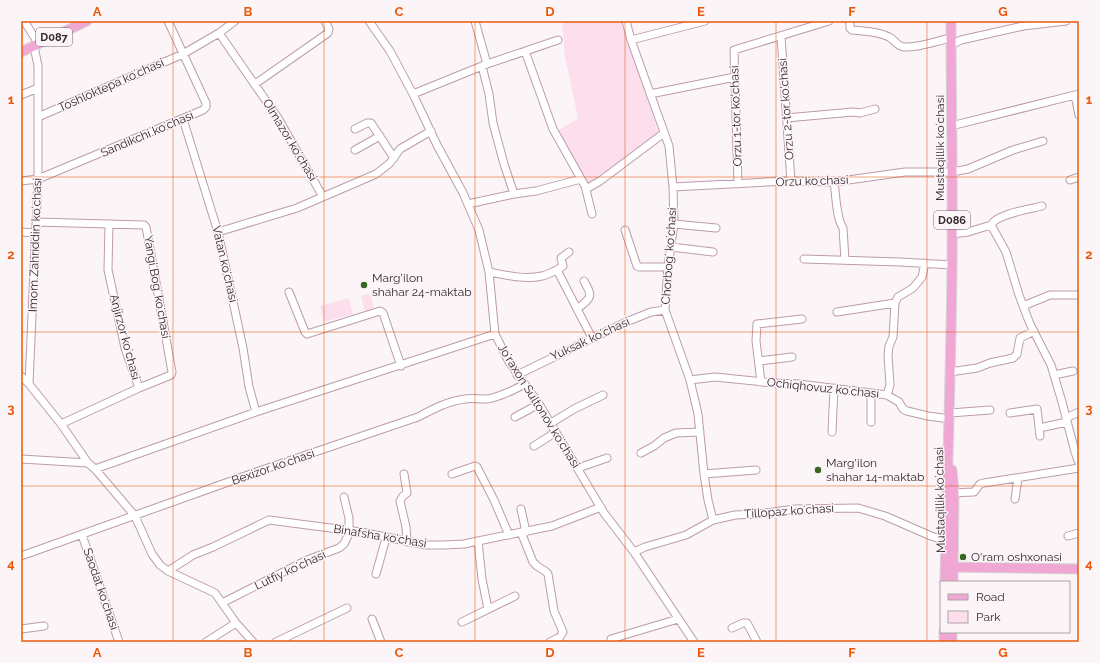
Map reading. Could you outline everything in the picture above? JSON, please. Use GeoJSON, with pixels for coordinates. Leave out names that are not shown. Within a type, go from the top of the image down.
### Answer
{"type":"FeatureCollection","features":[{"type":"Feature","properties":{"kind":"main road","name":"D087"},"geometry":{"type":"LineString","coordinates":[[21,52],[87,21]]}},
{"type":"Feature","properties":{"kind":"main road","name":"Mustaqillik koʻchasi"},"geometry":{"type":"LineString","coordinates":[[945,581],[949,567],[950,493],[952,265],[951,21]]}},
{"type":"Feature","properties":{"kind":"main road","name":"Mustaqillik koʻchasi"},"geometry":{"type":"LineString","coordinates":[[950,493],[946,541],[949,567],[953,581]]}},
{"type":"Feature","properties":{"kind":"main road"},"geometry":{"type":"LineString","coordinates":[[949,567],[1079,569]]}},
{"type":"Feature","properties":{"kind":"street"},"geometry":{"type":"LineString","coordinates":[[24,21],[37,45]]}},
{"type":"Feature","properties":{"kind":"street","name":"Sandikchi koʻchasi"},"geometry":{"type":"LineString","coordinates":[[21,181],[38,179],[183,119],[203,110],[206,107],[206,103],[168,21]]}},
{"type":"Feature","properties":{"kind":"street"},"geometry":{"type":"LineString","coordinates":[[183,54],[219,33],[236,21]]}},
{"type":"Feature","properties":{"kind":"street"},"geometry":{"type":"LineString","coordinates":[[255,84],[328,33],[329,29],[325,21]]}},
{"type":"Feature","properties":{"kind":"street","name":"Joʻraxon Sultonov koʻchasi"},"geometry":{"type":"LineString","coordinates":[[369,21],[390,51],[413,94],[468,204],[479,230],[488,272],[495,334],[509,362],[539,404],[601,507],[634,552],[694,642]]}},
{"type":"Feature","properties":{"kind":"street"},"geometry":{"type":"LineString","coordinates":[[475,21],[485,65],[493,123],[514,194]]}},
{"type":"Feature","properties":{"kind":"street","name":"Chorbogʻ koʻchasi"},"geometry":{"type":"LineString","coordinates":[[626,21],[631,40],[669,146],[673,188],[674,224],[668,267],[665,310],[690,380],[698,414],[704,474],[713,520]]}},
{"type":"Feature","properties":{"kind":"street"},"geometry":{"type":"LineString","coordinates":[[631,40],[705,21]]}},
{"type":"Feature","properties":{"kind":"street","name":"Orzu 1-tor ko'chasi"},"geometry":{"type":"LineString","coordinates":[[738,184],[734,50],[829,21]]}},
{"type":"Feature","properties":{"kind":"street"},"geometry":{"type":"LineString","coordinates":[[849,21],[850,28],[852,30],[877,33],[889,37],[897,45],[904,47],[961,40],[1023,26],[1066,21]]}},
{"type":"Feature","properties":{"kind":"street","name":"Olmazor koʻchasi"},"geometry":{"type":"LineString","coordinates":[[219,33],[278,118],[324,197]]}},
{"type":"Feature","properties":{"kind":"street","name":"Orzu 2-tor ko'chasi"},"geometry":{"type":"LineString","coordinates":[[781,36],[790,182]]}},
{"type":"Feature","properties":{"kind":"street"},"geometry":{"type":"LineString","coordinates":[[413,94],[485,65],[558,40]]}},
{"type":"Feature","properties":{"kind":"street","name":"Imom Zahriddin koʻchasi"},"geometry":{"type":"LineString","coordinates":[[29,384],[38,179],[37,45]]}},
{"type":"Feature","properties":{"kind":"street"},"geometry":{"type":"LineString","coordinates":[[525,51],[551,124],[586,189],[592,214]]}},
{"type":"Feature","properties":{"kind":"street","name":"Toshloktepa koʻchasi"},"geometry":{"type":"LineString","coordinates":[[38,117],[183,54]]}},
{"type":"Feature","properties":{"kind":"street"},"geometry":{"type":"LineString","coordinates":[[650,94],[735,77]]}},
{"type":"Feature","properties":{"kind":"street"},"geometry":{"type":"LineString","coordinates":[[21,95],[38,88]]}},
{"type":"Feature","properties":{"kind":"street"},"geometry":{"type":"LineString","coordinates":[[951,126],[1077,94],[1079,115]]}},
{"type":"Feature","properties":{"kind":"street"},"geometry":{"type":"LineString","coordinates":[[786,118],[853,112],[860,113],[875,110]]}},
{"type":"Feature","properties":{"kind":"street","name":"Vatan koʻchasi"},"geometry":{"type":"LineString","coordinates":[[183,119],[218,232],[243,348],[249,387],[256,412]]}},
{"type":"Feature","properties":{"kind":"street"},"geometry":{"type":"LineString","coordinates":[[355,129],[370,122],[394,158]]}},
{"type":"Feature","properties":{"kind":"street","name":"Olmazor koʻchasi"},"geometry":{"type":"LineString","coordinates":[[218,232],[296,208],[376,174],[390,163],[400,149],[431,131]]}},
{"type":"Feature","properties":{"kind":"street"},"geometry":{"type":"LineString","coordinates":[[586,189],[600,181],[664,134]]}},
{"type":"Feature","properties":{"kind":"street"},"geometry":{"type":"LineString","coordinates":[[355,150],[380,136]]}},
{"type":"Feature","properties":{"kind":"street","name":"Orzu koʻchasi"},"geometry":{"type":"LineString","coordinates":[[673,188],[790,182],[834,182],[905,172],[952,172],[968,169],[1013,150],[1043,141]]}},
{"type":"Feature","properties":{"kind":"street"},"geometry":{"type":"LineString","coordinates":[[1070,180],[1079,177]]}},
{"type":"Feature","properties":{"kind":"street"},"geometry":{"type":"LineString","coordinates":[[468,204],[536,191],[581,179]]}},
{"type":"Feature","properties":{"kind":"street"},"geometry":{"type":"LineString","coordinates":[[834,182],[838,210],[843,228],[845,260]]}},
{"type":"Feature","properties":{"kind":"street"},"geometry":{"type":"LineString","coordinates":[[952,234],[968,232],[991,225],[997,218],[1042,206]]}},
{"type":"Feature","properties":{"kind":"street","name":"Yangi Bogʻ koʻchasi"},"geometry":{"type":"LineString","coordinates":[[36,222],[144,225],[146,227],[172,372],[171,375],[139,388]]}},
{"type":"Feature","properties":{"kind":"street","name":"Anjirzor koʻchasi"},"geometry":{"type":"LineString","coordinates":[[61,424],[139,388],[125,348],[108,270],[109,224]]}},
{"type":"Feature","properties":{"kind":"street"},"geometry":{"type":"LineString","coordinates":[[674,224],[716,228]]}},
{"type":"Feature","properties":{"kind":"street"},"geometry":{"type":"LineString","coordinates":[[991,225],[1006,252],[1023,306],[1051,365],[1067,420],[1074,452],[1079,463]]}},
{"type":"Feature","properties":{"kind":"street"},"geometry":{"type":"LineString","coordinates":[[625,230],[638,267],[668,267]]}},
{"type":"Feature","properties":{"kind":"street"},"geometry":{"type":"LineString","coordinates":[[21,232],[36,233]]}},
{"type":"Feature","properties":{"kind":"street"},"geometry":{"type":"LineString","coordinates":[[671,246],[713,252]]}},
{"type":"Feature","properties":{"kind":"street"},"geometry":{"type":"LineString","coordinates":[[488,272],[528,278],[543,276],[563,266],[561,258],[569,252]]}},
{"type":"Feature","properties":{"kind":"street"},"geometry":{"type":"LineString","coordinates":[[804,259],[952,265]]}},
{"type":"Feature","properties":{"kind":"street"},"geometry":{"type":"LineString","coordinates":[[887,395],[890,385],[888,354],[889,346],[893,337],[895,303],[898,297],[913,288],[922,277],[925,263]]}},
{"type":"Feature","properties":{"kind":"street"},"geometry":{"type":"LineString","coordinates":[[557,270],[592,338]]}},
{"type":"Feature","properties":{"kind":"street"},"geometry":{"type":"LineString","coordinates":[[577,309],[587,302],[590,297],[590,292],[584,280]]}},
{"type":"Feature","properties":{"kind":"street"},"geometry":{"type":"LineString","coordinates":[[289,292],[305,332],[308,334],[380,311],[383,313],[400,366]]}},
{"type":"Feature","properties":{"kind":"street"},"geometry":{"type":"LineString","coordinates":[[1023,306],[1050,296],[1079,295]]}},
{"type":"Feature","properties":{"kind":"street"},"geometry":{"type":"LineString","coordinates":[[837,312],[895,303]]}},
{"type":"Feature","properties":{"kind":"street","name":"Yuksak koʻchasi"},"geometry":{"type":"LineString","coordinates":[[517,375],[626,322],[651,312],[665,310]]}},
{"type":"Feature","properties":{"kind":"street"},"geometry":{"type":"LineString","coordinates":[[761,382],[756,341],[757,324],[802,318]]}},
{"type":"Feature","properties":{"kind":"street"},"geometry":{"type":"LineString","coordinates":[[950,372],[977,368],[990,363],[1013,358],[1017,354],[1022,336],[1034,331]]}},
{"type":"Feature","properties":{"kind":"street"},"geometry":{"type":"LineString","coordinates":[[95,469],[256,412],[495,334]]}},
{"type":"Feature","properties":{"kind":"street"},"geometry":{"type":"LineString","coordinates":[[759,361],[792,357]]}},
{"type":"Feature","properties":{"kind":"street"},"geometry":{"type":"LineString","coordinates":[[1054,375],[1073,371]]}},
{"type":"Feature","properties":{"kind":"street"},"geometry":{"type":"LineString","coordinates":[[21,376],[61,424],[88,463],[95,469],[135,516],[152,554],[168,571],[215,594],[236,623],[253,642]]}},
{"type":"Feature","properties":{"kind":"street","name":"Ochiqhovuz koʻchasi"},"geometry":{"type":"LineString","coordinates":[[690,380],[715,377],[798,384],[887,395],[899,402],[903,409],[928,416],[950,416],[990,410]]}},
{"type":"Feature","properties":{"kind":"street","name":"Bexizor koʻchasi"},"geometry":{"type":"LineString","coordinates":[[21,556],[262,470],[418,417],[428,411],[450,403],[464,399],[486,399],[503,394],[524,384]]}},
{"type":"Feature","properties":{"kind":"street"},"geometry":{"type":"LineString","coordinates":[[832,432],[834,388]]}},
{"type":"Feature","properties":{"kind":"street"},"geometry":{"type":"LineString","coordinates":[[871,393],[871,422]]}},
{"type":"Feature","properties":{"kind":"street"},"geometry":{"type":"LineString","coordinates":[[551,423],[574,409],[603,395]]}},
{"type":"Feature","properties":{"kind":"street"},"geometry":{"type":"LineString","coordinates":[[515,417],[539,404]]}},
{"type":"Feature","properties":{"kind":"street"},"geometry":{"type":"LineString","coordinates":[[1010,413],[1037,409],[1040,436]]}},
{"type":"Feature","properties":{"kind":"street"},"geometry":{"type":"LineString","coordinates":[[1039,428],[1067,420],[1079,412]]}},
{"type":"Feature","properties":{"kind":"street"},"geometry":{"type":"LineString","coordinates":[[534,446],[556,432]]}},
{"type":"Feature","properties":{"kind":"street"},"geometry":{"type":"LineString","coordinates":[[641,453],[654,446],[664,438],[676,433],[700,432]]}},
{"type":"Feature","properties":{"kind":"street"},"geometry":{"type":"LineString","coordinates":[[578,468],[607,458]]}},
{"type":"Feature","properties":{"kind":"street"},"geometry":{"type":"LineString","coordinates":[[21,459],[88,463]]}},
{"type":"Feature","properties":{"kind":"street"},"geometry":{"type":"LineString","coordinates":[[452,474],[475,466],[477,467],[494,500],[509,535]]}},
{"type":"Feature","properties":{"kind":"street"},"geometry":{"type":"LineString","coordinates":[[950,493],[976,491],[982,483],[1079,468]]}},
{"type":"Feature","properties":{"kind":"street"},"geometry":{"type":"LineString","coordinates":[[704,474],[756,470]]}},
{"type":"Feature","properties":{"kind":"street"},"geometry":{"type":"LineString","coordinates":[[404,474],[407,493],[400,501],[406,527],[407,542]]}},
{"type":"Feature","properties":{"kind":"street"},"geometry":{"type":"LineString","coordinates":[[1015,499],[1018,478]]}},
{"type":"Feature","properties":{"kind":"street"},"geometry":{"type":"LineString","coordinates":[[344,497],[349,518],[349,531]]}},
{"type":"Feature","properties":{"kind":"street","name":"Binafsha koʻchasi"},"geometry":{"type":"LineString","coordinates":[[168,571],[194,555],[269,520],[349,531],[426,545],[444,545],[478,541],[552,526],[601,507]]}},
{"type":"Feature","properties":{"kind":"street","name":"Tillopaz koʻchasi"},"geometry":{"type":"LineString","coordinates":[[634,552],[645,546],[686,535],[713,520],[735,515],[795,510],[858,508],[885,516],[946,541]]}},
{"type":"Feature","properties":{"kind":"street"},"geometry":{"type":"LineString","coordinates":[[521,509],[524,532],[533,562],[546,571],[549,577],[554,611],[563,632],[560,637],[550,642]]}},
{"type":"Feature","properties":{"kind":"street","name":"Lutfiy koʻchasi"},"geometry":{"type":"LineString","coordinates":[[222,603],[307,560],[339,548],[344,544],[349,531]]}},
{"type":"Feature","properties":{"kind":"street"},"geometry":{"type":"LineString","coordinates":[[1068,536],[1079,533]]}},
{"type":"Feature","properties":{"kind":"street","name":"Saodat koʻchasi"},"geometry":{"type":"LineString","coordinates":[[82,535],[119,642]]}},
{"type":"Feature","properties":{"kind":"street"},"geometry":{"type":"LineString","coordinates":[[376,574],[386,538]]}},
{"type":"Feature","properties":{"kind":"street"},"geometry":{"type":"LineString","coordinates":[[478,541],[482,579],[488,609]]}},
{"type":"Feature","properties":{"kind":"street"},"geometry":{"type":"LineString","coordinates":[[462,622],[516,596]]}},
{"type":"Feature","properties":{"kind":"street"},"geometry":{"type":"LineString","coordinates":[[276,642],[348,608]]}},
{"type":"Feature","properties":{"kind":"street"},"geometry":{"type":"LineString","coordinates":[[372,619],[381,642]]}},
{"type":"Feature","properties":{"kind":"street"},"geometry":{"type":"LineString","coordinates":[[611,639],[678,619]]}},
{"type":"Feature","properties":{"kind":"street"},"geometry":{"type":"LineString","coordinates":[[206,642],[236,623]]}},
{"type":"Feature","properties":{"kind":"street"},"geometry":{"type":"LineString","coordinates":[[732,628],[743,623],[747,623],[756,642]]}},
{"type":"Feature","properties":{"kind":"street"},"geometry":{"type":"LineString","coordinates":[[21,629],[44,626]]}},
{"type":"Feature","properties":{"kind":"green space"},"geometry":{"type":"Polygon","coordinates":[[[562,21],[623,21],[659,135],[587,187],[558,130],[578,119],[565,56],[562,21]]]}},
{"type":"Feature","properties":{"kind":"green space"},"geometry":{"type":"Polygon","coordinates":[[[370,293],[374,308],[365,311],[361,296],[370,293]]]}},
{"type":"Feature","properties":{"kind":"green space"},"geometry":{"type":"Polygon","coordinates":[[[349,298],[353,314],[324,322],[320,306],[349,298]]]}},
{"type":"Feature","properties":{"kind":"place","name":"Marg'ilon shahar 24-maktab"},"geometry":{"type":"Point","coordinates":[364,285]}},
{"type":"Feature","properties":{"kind":"place","name":"Marg'ilon shahar 14-maktab"},"geometry":{"type":"Point","coordinates":[818,470]}},
{"type":"Feature","properties":{"kind":"place","name":"O'ram oshxonasi"},"geometry":{"type":"Point","coordinates":[963,557]}}]}
